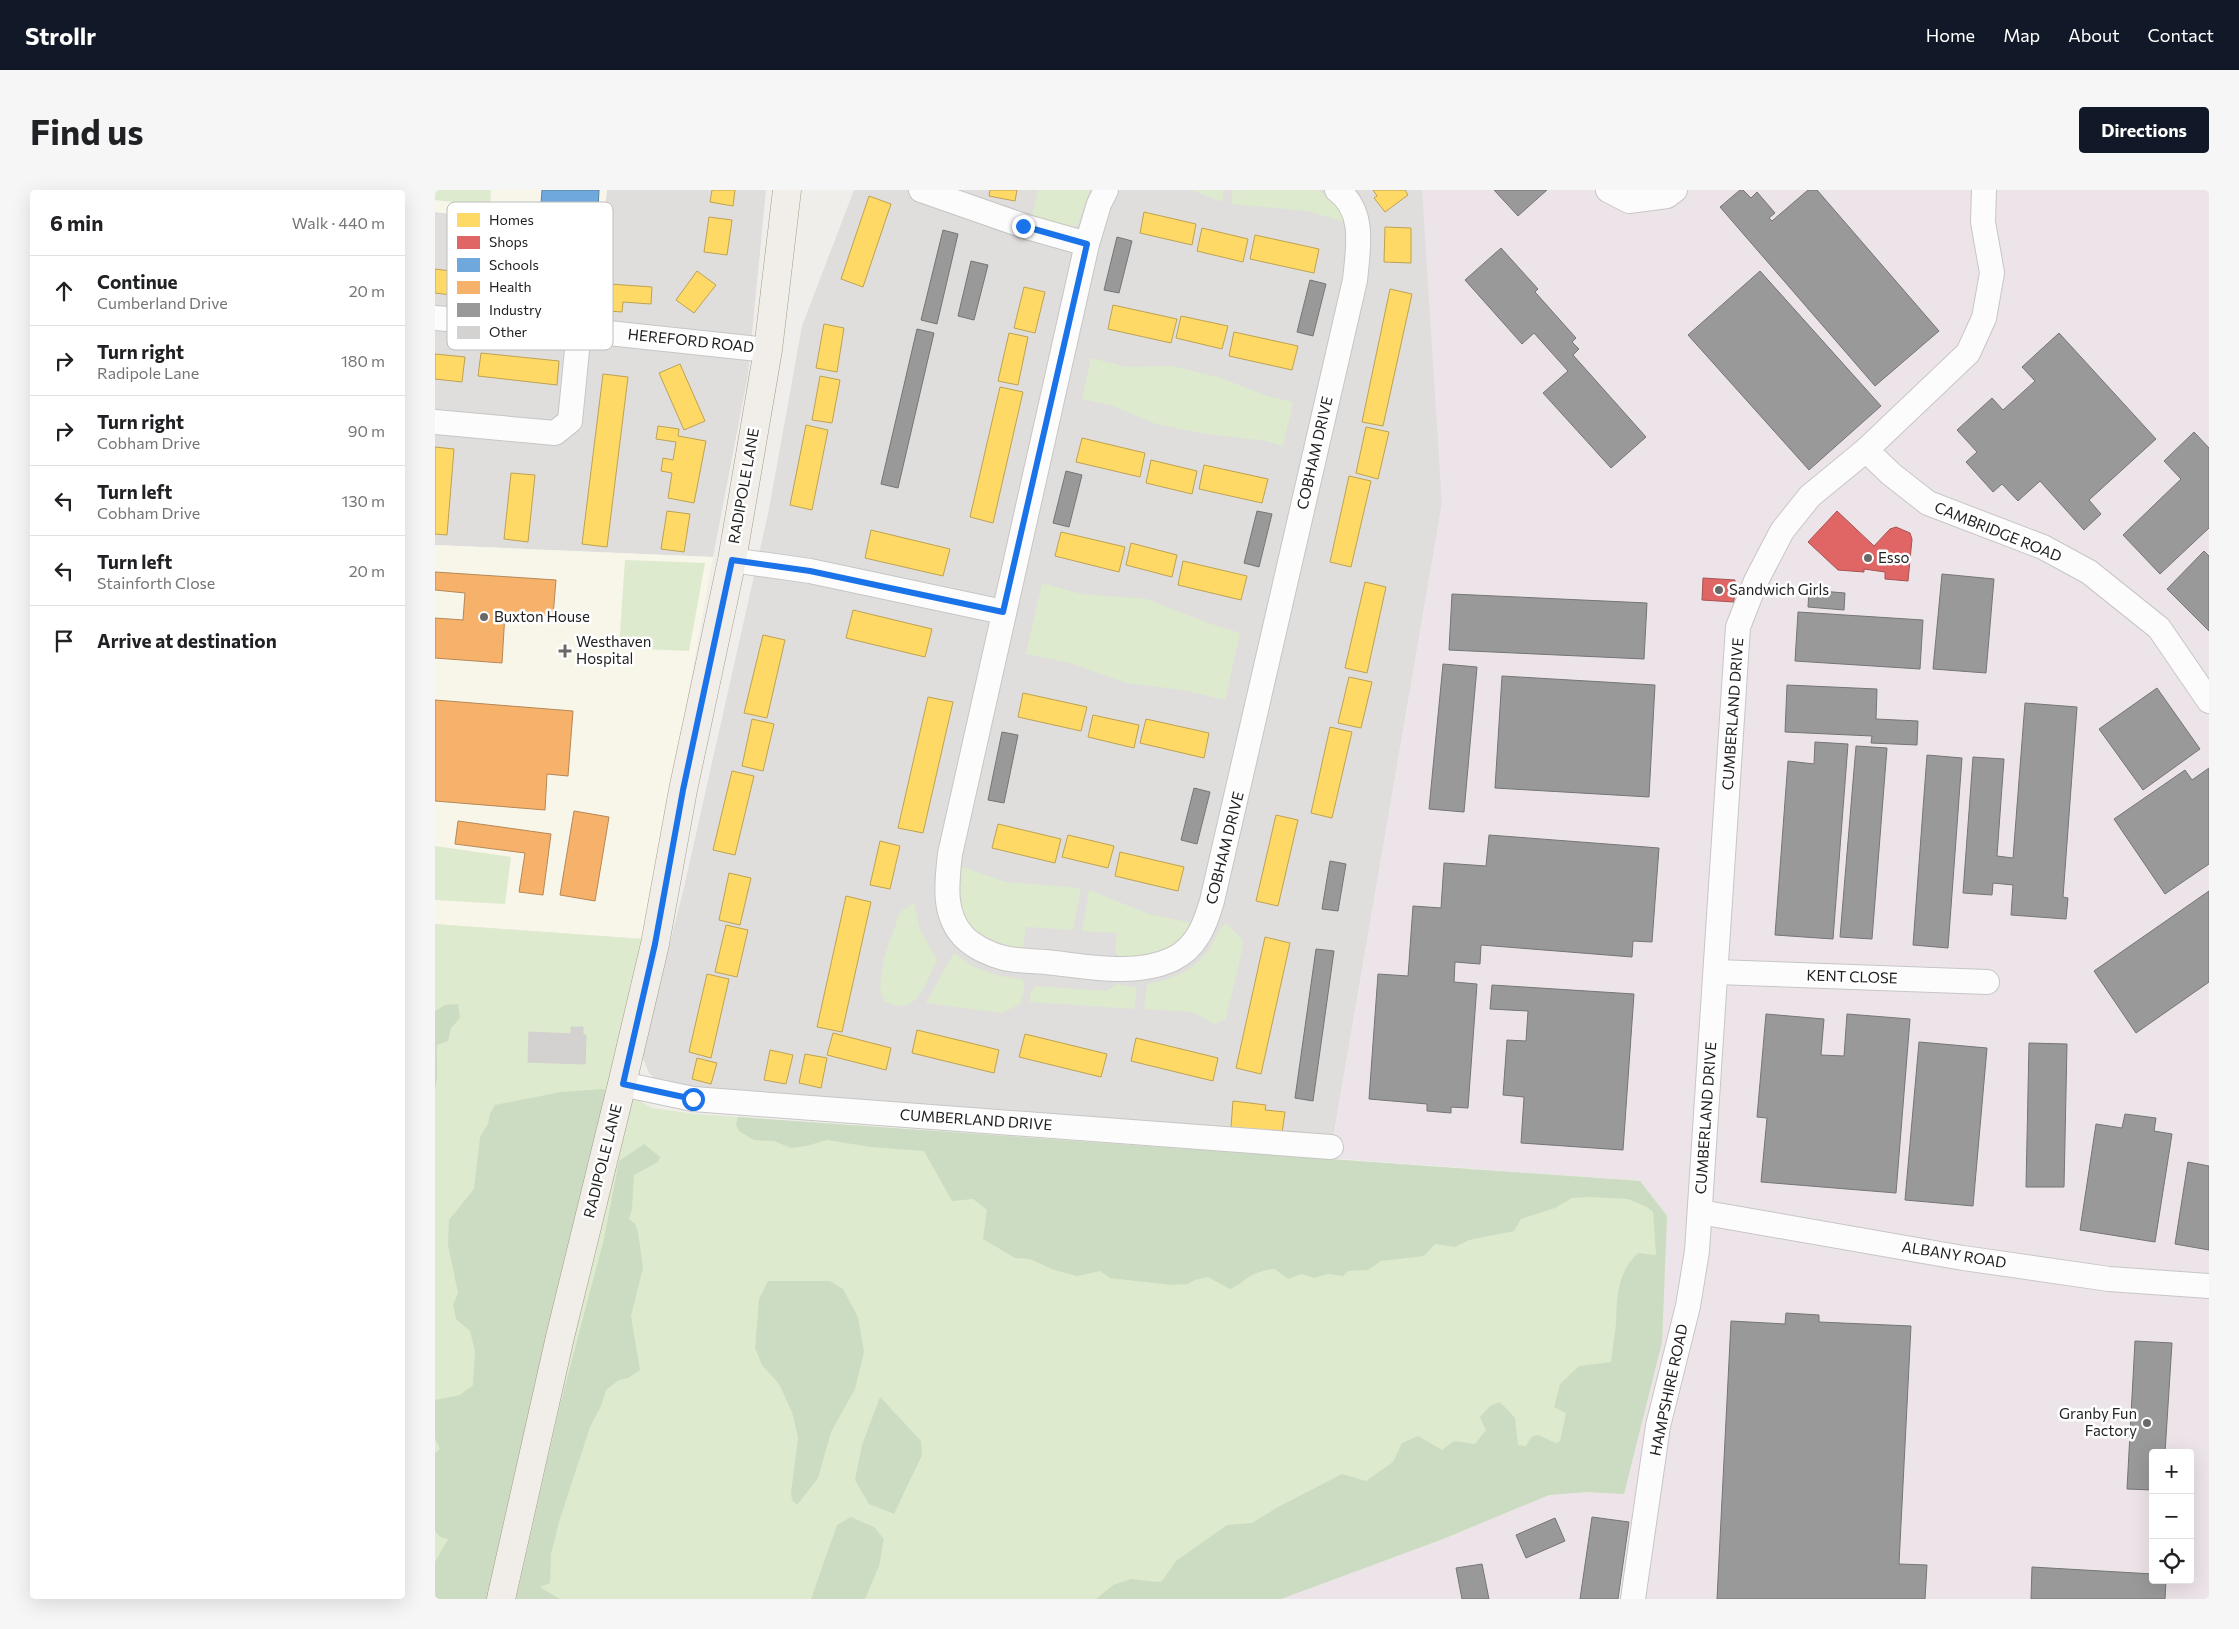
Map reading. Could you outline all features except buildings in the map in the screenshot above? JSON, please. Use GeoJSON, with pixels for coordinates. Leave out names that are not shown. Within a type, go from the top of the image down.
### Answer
{"type":"FeatureCollection","features":[{"type":"Feature","properties":{"kind":"main road","name":"RADIPOLE LANE"},"geometry":{"type":"LineString","coordinates":[[501,1599],[560,1337],[623,1084],[655,944],[683,790],[732,560],[768,350],[787,190]]}},
{"type":"Feature","properties":{"kind":"street"},"geometry":{"type":"LineString","coordinates":[[921,190],[1027,227],[1087,244]]}},
{"type":"Feature","properties":{"kind":"street","name":"COBHAM DRIVE"},"geometry":{"type":"LineString","coordinates":[[1106,190],[1099,204],[1087,244],[1003,612],[951,854],[947,885],[950,915],[964,936],[981,949],[1004,958],[1121,968],[1150,966],[1174,959],[1191,946],[1203,930],[1212,901],[1355,280],[1358,226],[1354,210],[1343,194],[1337,190]]}},
{"type":"Feature","properties":{"kind":"street"},"geometry":{"type":"LineString","coordinates":[[1608,190],[1629,201],[1667,196],[1675,190]]}},
{"type":"Feature","properties":{"kind":"street","name":"CUMBERLAND DRIVE"},"geometry":{"type":"LineString","coordinates":[[1700,1212],[1738,627],[1756,581],[1782,531],[1810,496],[1866,450],[1969,353],[1984,318],[1992,273],[1983,222],[1984,190]]}},
{"type":"Feature","properties":{"kind":"street","name":"HEREFORD ROAD"},"geometry":{"type":"LineString","coordinates":[[613,334],[768,350]]}},
{"type":"Feature","properties":{"kind":"street"},"geometry":{"type":"LineString","coordinates":[[435,422],[555,433],[570,420],[577,350]]}},
{"type":"Feature","properties":{"kind":"street","name":"CAMBRIDGE ROAD"},"geometry":{"type":"LineString","coordinates":[[1866,450],[1891,474],[1928,503],[2043,547],[2089,572],[2159,628],[2209,701]]}},
{"type":"Feature","properties":{"kind":"street"},"geometry":{"type":"LineString","coordinates":[[732,560],[810,571],[1003,612]]}},
{"type":"Feature","properties":{"kind":"street","name":"KENT CLOSE"},"geometry":{"type":"LineString","coordinates":[[1716,972],[1987,982]]}},
{"type":"Feature","properties":{"kind":"street","name":"CUMBERLAND DRIVE"},"geometry":{"type":"LineString","coordinates":[[623,1084],[693,1099],[1331,1147]]}},
{"type":"Feature","properties":{"kind":"street","name":"ALBANY ROAD"},"geometry":{"type":"LineString","coordinates":[[1700,1212],[1963,1258],[2100,1278],[2209,1286]]}},
{"type":"Feature","properties":{"kind":"street","name":"HAMPSHIRE ROAD"},"geometry":{"type":"LineString","coordinates":[[1633,1599],[1658,1426],[1688,1306],[1700,1212]]}},
{"type":"Feature","properties":{"kind":"shaded area"},"geometry":{"type":"Polygon","coordinates":[[[435,190],[607,190],[606,202],[447,202],[447,213],[435,212],[435,190]]]}},
{"type":"Feature","properties":{"kind":"shaded area"},"geometry":{"type":"Polygon","coordinates":[[[607,190],[766,190],[748,375],[713,557],[435,545],[435,212],[447,213],[447,350],[613,350],[613,202],[606,202],[607,190]]]}},
{"type":"Feature","properties":{"kind":"shaded area"},"geometry":{"type":"Polygon","coordinates":[[[854,190],[1424,190],[1433,279],[1442,504],[1333,1139],[661,1085],[649,1073],[642,1056],[685,883],[769,509],[802,326],[854,190]]]}},
{"type":"Feature","properties":{"kind":"shaded area"},"geometry":{"type":"Polygon","coordinates":[[[1422,190],[2209,190],[2209,1599],[1281,1599],[1443,1539],[1549,1495],[1587,1492],[1624,1494],[1640,1181],[1330,1158],[1442,504],[1422,190]]]}},
{"type":"Feature","properties":{"kind":"shaded area","name":"Westhaven Hospital"},"geometry":{"type":"Polygon","coordinates":[[[435,545],[713,557],[644,939],[435,924],[435,545]]]}},
{"type":"Feature","properties":{"kind":"green space"},"geometry":{"type":"Polygon","coordinates":[[[435,190],[491,190],[490,202],[435,200],[435,190]]]}},
{"type":"Feature","properties":{"kind":"green space"},"geometry":{"type":"Polygon","coordinates":[[[1038,190],[1090,190],[1078,223],[1073,230],[1031,221],[1038,190]]]}},
{"type":"Feature","properties":{"kind":"green space"},"geometry":{"type":"Polygon","coordinates":[[[1191,190],[1224,190],[1222,202],[1191,190]]]}},
{"type":"Feature","properties":{"kind":"green space"},"geometry":{"type":"Polygon","coordinates":[[[1233,190],[1318,190],[1338,205],[1348,223],[1307,211],[1231,204],[1233,190]]]}},
{"type":"Feature","properties":{"kind":"green space"},"geometry":{"type":"Polygon","coordinates":[[[1091,358],[1126,367],[1173,366],[1221,378],[1267,396],[1293,402],[1283,446],[1266,441],[1206,434],[1156,424],[1110,405],[1082,399],[1091,358]]]}},
{"type":"Feature","properties":{"kind":"green space"},"geometry":{"type":"Polygon","coordinates":[[[625,560],[705,563],[689,651],[619,648],[625,560]]]}},
{"type":"Feature","properties":{"kind":"green space"},"geometry":{"type":"Polygon","coordinates":[[[1042,583],[1081,594],[1147,599],[1208,623],[1240,633],[1225,700],[1183,690],[1126,683],[1070,663],[1026,654],[1042,583]]]}},
{"type":"Feature","properties":{"kind":"green space"},"geometry":{"type":"Polygon","coordinates":[[[435,846],[511,857],[505,904],[435,900],[435,846]]]}},
{"type":"Feature","properties":{"kind":"green space"},"geometry":{"type":"Polygon","coordinates":[[[960,866],[1006,882],[1081,888],[1073,930],[1026,927],[1022,953],[991,946],[968,927],[957,901],[960,866]]]}},
{"type":"Feature","properties":{"kind":"green space"},"geometry":{"type":"Polygon","coordinates":[[[1089,890],[1149,914],[1191,923],[1179,943],[1163,952],[1153,955],[1120,958],[1115,952],[1117,933],[1082,931],[1089,890]]]}},
{"type":"Feature","properties":{"kind":"green space"},"geometry":{"type":"Polygon","coordinates":[[[914,903],[920,930],[937,960],[924,988],[918,996],[905,1006],[895,1005],[884,1001],[880,988],[884,958],[900,912],[914,903]]]}},
{"type":"Feature","properties":{"kind":"green space"},"geometry":{"type":"Polygon","coordinates":[[[1226,923],[1244,941],[1226,1019],[1214,1024],[1193,1012],[1144,1009],[1147,984],[1174,977],[1189,969],[1203,957],[1218,932],[1226,923]]]}},
{"type":"Feature","properties":{"kind":"green space"},"geometry":{"type":"Polygon","coordinates":[[[435,924],[644,939],[610,1083],[652,1108],[696,1114],[1640,1181],[1667,1216],[1662,1342],[1624,1494],[1587,1492],[1549,1495],[1443,1539],[1281,1599],[435,1599],[435,924]]]}},
{"type":"Feature","properties":{"kind":"green space"},"geometry":{"type":"Polygon","coordinates":[[[954,953],[974,967],[996,975],[1023,980],[1024,989],[1020,1004],[1002,1013],[926,1003],[954,953]]]}},
{"type":"Feature","properties":{"kind":"green space"},"geometry":{"type":"Polygon","coordinates":[[[1117,984],[1137,988],[1134,1009],[1030,1002],[1030,995],[1035,986],[1106,991],[1117,984]]]}},
{"type":"Feature","properties":{"kind":"green space"},"geometry":{"type":"Polygon","coordinates":[[[458,1004],[460,1018],[451,1028],[448,1041],[437,1045],[435,1088],[435,1011],[445,1005],[458,1004]]]}},
{"type":"Feature","properties":{"kind":"green space"},"geometry":{"type":"Polygon","coordinates":[[[603,1089],[608,1092],[488,1599],[435,1599],[435,1562],[448,1539],[440,1537],[435,1531],[435,1453],[440,1449],[435,1438],[435,1400],[460,1395],[473,1385],[475,1351],[470,1331],[456,1319],[453,1305],[458,1293],[448,1245],[449,1220],[474,1189],[480,1137],[488,1124],[490,1114],[495,1105],[561,1092],[603,1089]]]}},
{"type":"Feature","properties":{"kind":"green space"},"geometry":{"type":"Polygon","coordinates":[[[738,1117],[1640,1181],[1667,1216],[1662,1342],[1624,1494],[1587,1492],[1549,1495],[1443,1539],[1281,1599],[1096,1599],[1113,1585],[1131,1579],[1162,1581],[1176,1561],[1227,1525],[1252,1523],[1278,1507],[1342,1474],[1366,1481],[1393,1462],[1402,1443],[1418,1436],[1442,1450],[1454,1441],[1475,1444],[1486,1430],[1480,1417],[1490,1406],[1500,1402],[1515,1418],[1518,1445],[1526,1446],[1531,1437],[1538,1435],[1556,1443],[1560,1441],[1566,1413],[1554,1407],[1560,1384],[1579,1366],[1611,1362],[1619,1285],[1622,1277],[1638,1253],[1656,1255],[1653,1212],[1647,1207],[1628,1199],[1572,1198],[1555,1208],[1521,1219],[1514,1231],[1469,1240],[1455,1247],[1435,1244],[1424,1256],[1381,1261],[1368,1270],[1348,1271],[1343,1276],[1329,1274],[1314,1278],[1302,1274],[1288,1279],[1275,1269],[1268,1270],[1254,1274],[1230,1289],[1208,1277],[1188,1284],[1172,1285],[1110,1278],[1100,1271],[1077,1276],[1054,1270],[1030,1259],[1015,1258],[983,1239],[987,1210],[973,1199],[952,1201],[924,1151],[871,1147],[827,1140],[791,1148],[774,1141],[754,1140],[739,1131],[736,1125],[738,1117]]]}},
{"type":"Feature","properties":{"kind":"green space"},"geometry":{"type":"Polygon","coordinates":[[[644,1144],[660,1157],[658,1162],[634,1175],[632,1209],[629,1219],[635,1224],[638,1232],[643,1268],[631,1316],[640,1370],[628,1378],[619,1380],[606,1390],[601,1406],[590,1427],[559,1522],[551,1554],[550,1583],[540,1587],[560,1599],[516,1599],[560,1405],[604,1239],[619,1161],[644,1144]]]}},
{"type":"Feature","properties":{"kind":"green space"},"geometry":{"type":"Polygon","coordinates":[[[768,1281],[830,1281],[843,1289],[858,1317],[864,1352],[855,1389],[831,1432],[818,1478],[797,1505],[792,1500],[791,1493],[798,1437],[792,1412],[779,1384],[762,1365],[755,1348],[759,1299],[768,1281]]]}},
{"type":"Feature","properties":{"kind":"green space"},"geometry":{"type":"Polygon","coordinates":[[[880,1397],[921,1441],[922,1455],[894,1514],[869,1504],[855,1480],[862,1445],[880,1397]]]}},
{"type":"Feature","properties":{"kind":"green space"},"geometry":{"type":"Polygon","coordinates":[[[851,1517],[874,1527],[884,1539],[879,1566],[865,1599],[811,1599],[837,1525],[851,1517]]]}},
{"type":"Feature","properties":{"kind":"place","name":"Esso"},"geometry":{"type":"Point","coordinates":[1868,558]}},
{"type":"Feature","properties":{"kind":"place","name":"Sandwich Girls"},"geometry":{"type":"Point","coordinates":[1719,590]}},
{"type":"Feature","properties":{"kind":"place","name":"Buxton House"},"geometry":{"type":"Point","coordinates":[484,617]}},
{"type":"Feature","properties":{"kind":"place","name":"Westhaven Hospital"},"geometry":{"type":"Point","coordinates":[565,651]}},
{"type":"Feature","properties":{"kind":"place","name":"Granby Fun Factory"},"geometry":{"type":"Point","coordinates":[2147,1423]}},
{"type":"Feature","properties":{"kind":"route"},"geometry":{"type":"LineString","coordinates":[[693,1099],[623,1084],[655,944],[683,790],[732,560],[810,571],[1003,612],[1087,244],[1023,226]]}}]}
